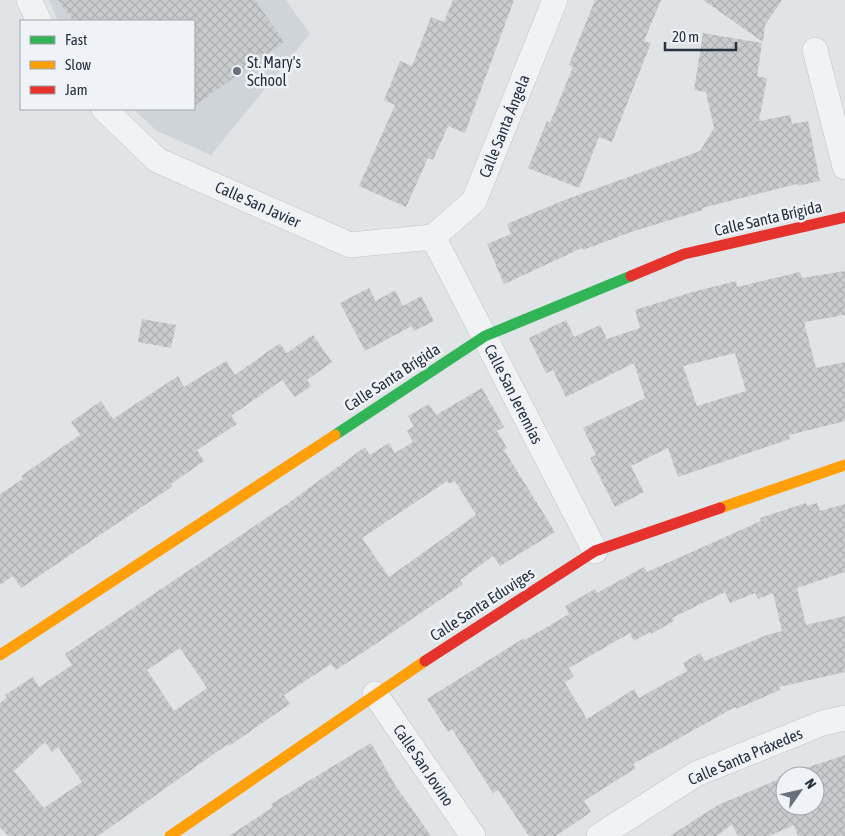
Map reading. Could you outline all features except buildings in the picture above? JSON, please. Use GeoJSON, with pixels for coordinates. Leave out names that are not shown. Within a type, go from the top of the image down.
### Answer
{"type":"FeatureCollection","features":[{"type":"Feature","properties":{"kind":"street"},"geometry":{"type":"LineString","coordinates":[[29,0],[39,20]]}},
{"type":"Feature","properties":{"kind":"street","name":"Calle Santa Ángela"},"geometry":{"type":"LineString","coordinates":[[433,237],[474,201],[555,0]]}},
{"type":"Feature","properties":{"kind":"street"},"geometry":{"type":"LineString","coordinates":[[815,50],[845,167]]}},
{"type":"Feature","properties":{"kind":"street","name":"Calle San Javier"},"geometry":{"type":"LineString","coordinates":[[105,110],[157,160],[350,245],[433,237]]}},
{"type":"Feature","properties":{"kind":"street","name":"Calle Santa Brígida"},"geometry":{"type":"LineString","coordinates":[[0,655],[485,336],[684,254],[845,218]]}},
{"type":"Feature","properties":{"kind":"street","name":"Calle San Jeremías"},"geometry":{"type":"LineString","coordinates":[[433,237],[595,551]]}},
{"type":"Feature","properties":{"kind":"street","name":"Calle Santa Eduviges"},"geometry":{"type":"LineString","coordinates":[[170,836],[375,694],[595,551],[845,465]]}},
{"type":"Feature","properties":{"kind":"street","name":"Calle San Jovino"},"geometry":{"type":"LineString","coordinates":[[375,694],[473,836]]}},
{"type":"Feature","properties":{"kind":"street","name":"Calle Santa Práxedes"},"geometry":{"type":"LineString","coordinates":[[599,836],[696,774],[823,723],[845,718]]}},
{"type":"Feature","properties":{"kind":"shaded area","name":"St. Mary's School"},"geometry":{"type":"Polygon","coordinates":[[[49,0],[286,0],[310,34],[211,155],[157,131],[134,110],[195,110],[195,20],[58,20],[49,0]]]}},
{"type":"Feature","properties":{"kind":"traffic: fast"},"geometry":{"type":"LineString","coordinates":[[335,435],[485,336],[631,276]]}},
{"type":"Feature","properties":{"kind":"traffic: slow"},"geometry":{"type":"LineString","coordinates":[[0,655],[335,435]]}},
{"type":"Feature","properties":{"kind":"traffic: slow"},"geometry":{"type":"LineString","coordinates":[[720,508],[845,465]]}},
{"type":"Feature","properties":{"kind":"traffic: slow"},"geometry":{"type":"LineString","coordinates":[[170,836],[425,661]]}},
{"type":"Feature","properties":{"kind":"traffic: jam"},"geometry":{"type":"LineString","coordinates":[[631,276],[684,254],[845,217]]}},
{"type":"Feature","properties":{"kind":"traffic: jam"},"geometry":{"type":"LineString","coordinates":[[425,661],[595,551],[720,508]]}},
{"type":"Feature","properties":{"kind":"place","name":"St. Mary's School"},"geometry":{"type":"Point","coordinates":[237,71]}}]}
